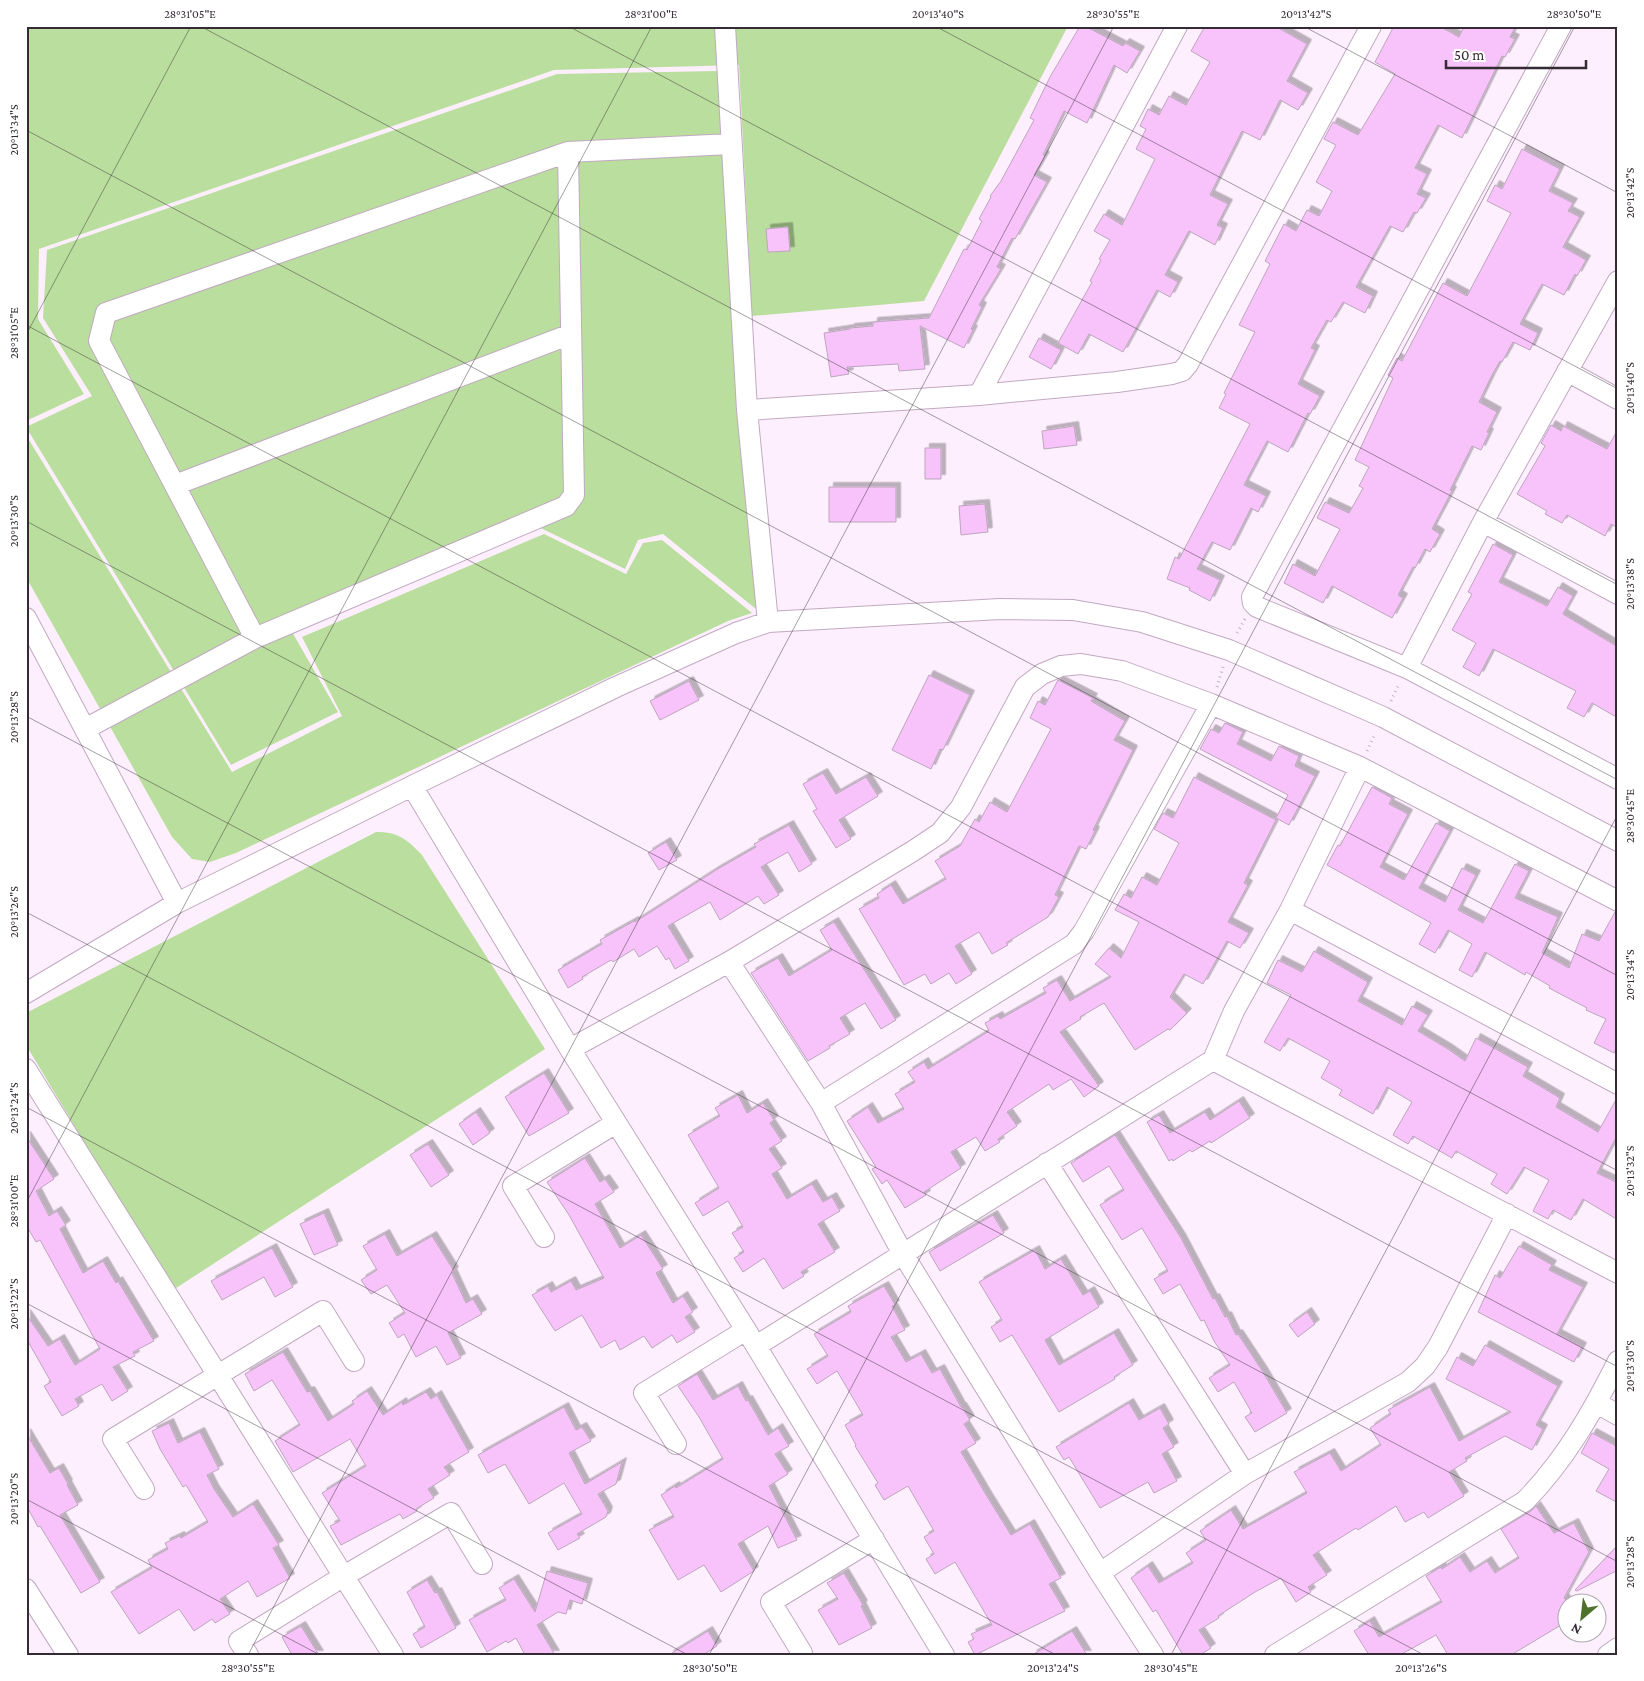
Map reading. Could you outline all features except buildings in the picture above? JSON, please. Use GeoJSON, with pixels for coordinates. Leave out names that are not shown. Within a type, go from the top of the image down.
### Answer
{"type":"FeatureCollection","features":[{"type":"Feature","properties":{"kind":"street"},"geometry":{"type":"LineString","coordinates":[[725,26],[747,410],[768,622]]}},
{"type":"Feature","properties":{"kind":"street"},"geometry":{"type":"LineString","coordinates":[[979,395],[1177,26]]}},
{"type":"Feature","properties":{"kind":"street"},"geometry":{"type":"LineString","coordinates":[[747,410],[979,395],[1117,382],[1172,374],[1182,370],[1188,364],[1371,26]]}},
{"type":"Feature","properties":{"kind":"street"},"geometry":{"type":"LineString","coordinates":[[1561,26],[1252,597],[1253,603],[1257,607],[1407,668],[1618,779]]}},
{"type":"Feature","properties":{"kind":"street"},"geometry":{"type":"LineString","coordinates":[[255,638],[99,341],[106,313],[568,152],[731,144]]}},
{"type":"Feature","properties":{"kind":"street"},"geometry":{"type":"LineString","coordinates":[[85,730],[255,638],[566,506],[574,495],[568,152]]}},
{"type":"Feature","properties":{"kind":"street"},"geometry":{"type":"LineString","coordinates":[[1407,668],[1483,522],[1618,281]]}},
{"type":"Feature","properties":{"kind":"street"},"geometry":{"type":"LineString","coordinates":[[175,485],[571,334]]}},
{"type":"Feature","properties":{"kind":"street"},"geometry":{"type":"LineString","coordinates":[[1567,371],[1618,399]]}},
{"type":"Feature","properties":{"kind":"street"},"geometry":{"type":"LineString","coordinates":[[1483,522],[1618,594]]}},
{"type":"Feature","properties":{"kind":"street"},"geometry":{"type":"LineString","coordinates":[[26,993],[177,903],[625,683],[736,633],[768,622],[1009,609],[1074,610],[1142,622],[1229,650],[1383,717],[1618,841]]}},
{"type":"Feature","properties":{"kind":"street"},"geometry":{"type":"LineString","coordinates":[[26,618],[177,903]]}},
{"type":"Feature","properties":{"kind":"street"},"geometry":{"type":"LineString","coordinates":[[570,1049],[729,962],[940,833],[961,807],[1025,687],[1042,674],[1061,666],[1081,664],[1122,671],[1212,704],[1360,767],[1618,901]]}},
{"type":"Feature","properties":{"kind":"street"},"geometry":{"type":"LineString","coordinates":[[821,1103],[1074,944],[1084,931],[1212,704]]}},
{"type":"Feature","properties":{"kind":"street"},"geometry":{"type":"LineString","coordinates":[[676,1444],[644,1393],[751,1338],[902,1254],[1213,1060],[1234,1011],[1290,910],[1360,767]]}},
{"type":"Feature","properties":{"kind":"street"},"geometry":{"type":"LineString","coordinates":[[412,786],[570,1049],[751,1338],[944,1655]]}},
{"type":"Feature","properties":{"kind":"street"},"geometry":{"type":"LineString","coordinates":[[1290,910],[1618,1084]]}},
{"type":"Feature","properties":{"kind":"street"},"geometry":{"type":"LineString","coordinates":[[729,962],[821,1103],[902,1254],[1100,1573],[1154,1655]]}},
{"type":"Feature","properties":{"kind":"street"},"geometry":{"type":"LineString","coordinates":[[1213,1060],[1618,1273]]}},
{"type":"Feature","properties":{"kind":"street"},"geometry":{"type":"LineString","coordinates":[[26,1069],[393,1655]]}},
{"type":"Feature","properties":{"kind":"street"},"geometry":{"type":"LineString","coordinates":[[544,1237],[513,1186],[616,1123]]}},
{"type":"Feature","properties":{"kind":"street"},"geometry":{"type":"LineString","coordinates":[[1047,1164],[1245,1474]]}},
{"type":"Feature","properties":{"kind":"street"},"geometry":{"type":"LineString","coordinates":[[1100,1573],[1245,1474],[1408,1382],[1420,1371],[1438,1347],[1507,1214]]}},
{"type":"Feature","properties":{"kind":"street"},"geometry":{"type":"LineString","coordinates":[[144,1490],[112,1439],[218,1374],[322,1311],[354,1362]]}},
{"type":"Feature","properties":{"kind":"street"},"geometry":{"type":"LineString","coordinates":[[1275,1655],[1525,1501],[1552,1472],[1567,1452],[1597,1403],[1618,1361]]}},
{"type":"Feature","properties":{"kind":"street"},"geometry":{"type":"LineString","coordinates":[[1597,1403],[1618,1415]]}},
{"type":"Feature","properties":{"kind":"street"},"geometry":{"type":"LineString","coordinates":[[248,1655],[239,1642],[344,1576],[451,1513],[482,1564]]}},
{"type":"Feature","properties":{"kind":"street"},"geometry":{"type":"LineString","coordinates":[[802,1653],[771,1602],[874,1539]]}},
{"type":"Feature","properties":{"kind":"street"},"geometry":{"type":"LineString","coordinates":[[26,1589],[68,1655]]}},
{"type":"Feature","properties":{"kind":"street"},"geometry":{"type":"LineString","coordinates":[[1608,1655],[1618,1648]]}},
{"type":"Feature","properties":{"kind":"green space"},"geometry":{"type":"Polygon","coordinates":[[[26,26],[1068,26],[924,301],[752,316],[739,65],[554,70],[39,249],[38,319],[84,394],[26,421],[26,26]]]}},
{"type":"Feature","properties":{"kind":"green space"},"geometry":{"type":"Polygon","coordinates":[[[717,71],[756,609],[663,534],[638,540],[625,569],[520,518],[284,618],[338,712],[231,765],[26,427],[92,396],[43,318],[47,250],[557,74],[717,71]]]}},
{"type":"Feature","properties":{"kind":"green space"},"geometry":{"type":"Polygon","coordinates":[[[26,435],[232,772],[342,716],[302,637],[544,534],[626,574],[643,543],[662,540],[752,613],[728,621],[236,853],[210,862],[192,859],[172,837],[26,577],[26,435]]]}},
{"type":"Feature","properties":{"kind":"green space"},"geometry":{"type":"Polygon","coordinates":[[[376,832],[390,833],[402,838],[422,855],[545,1049],[173,1290],[26,1045],[26,1013],[376,832]]]}}]}
